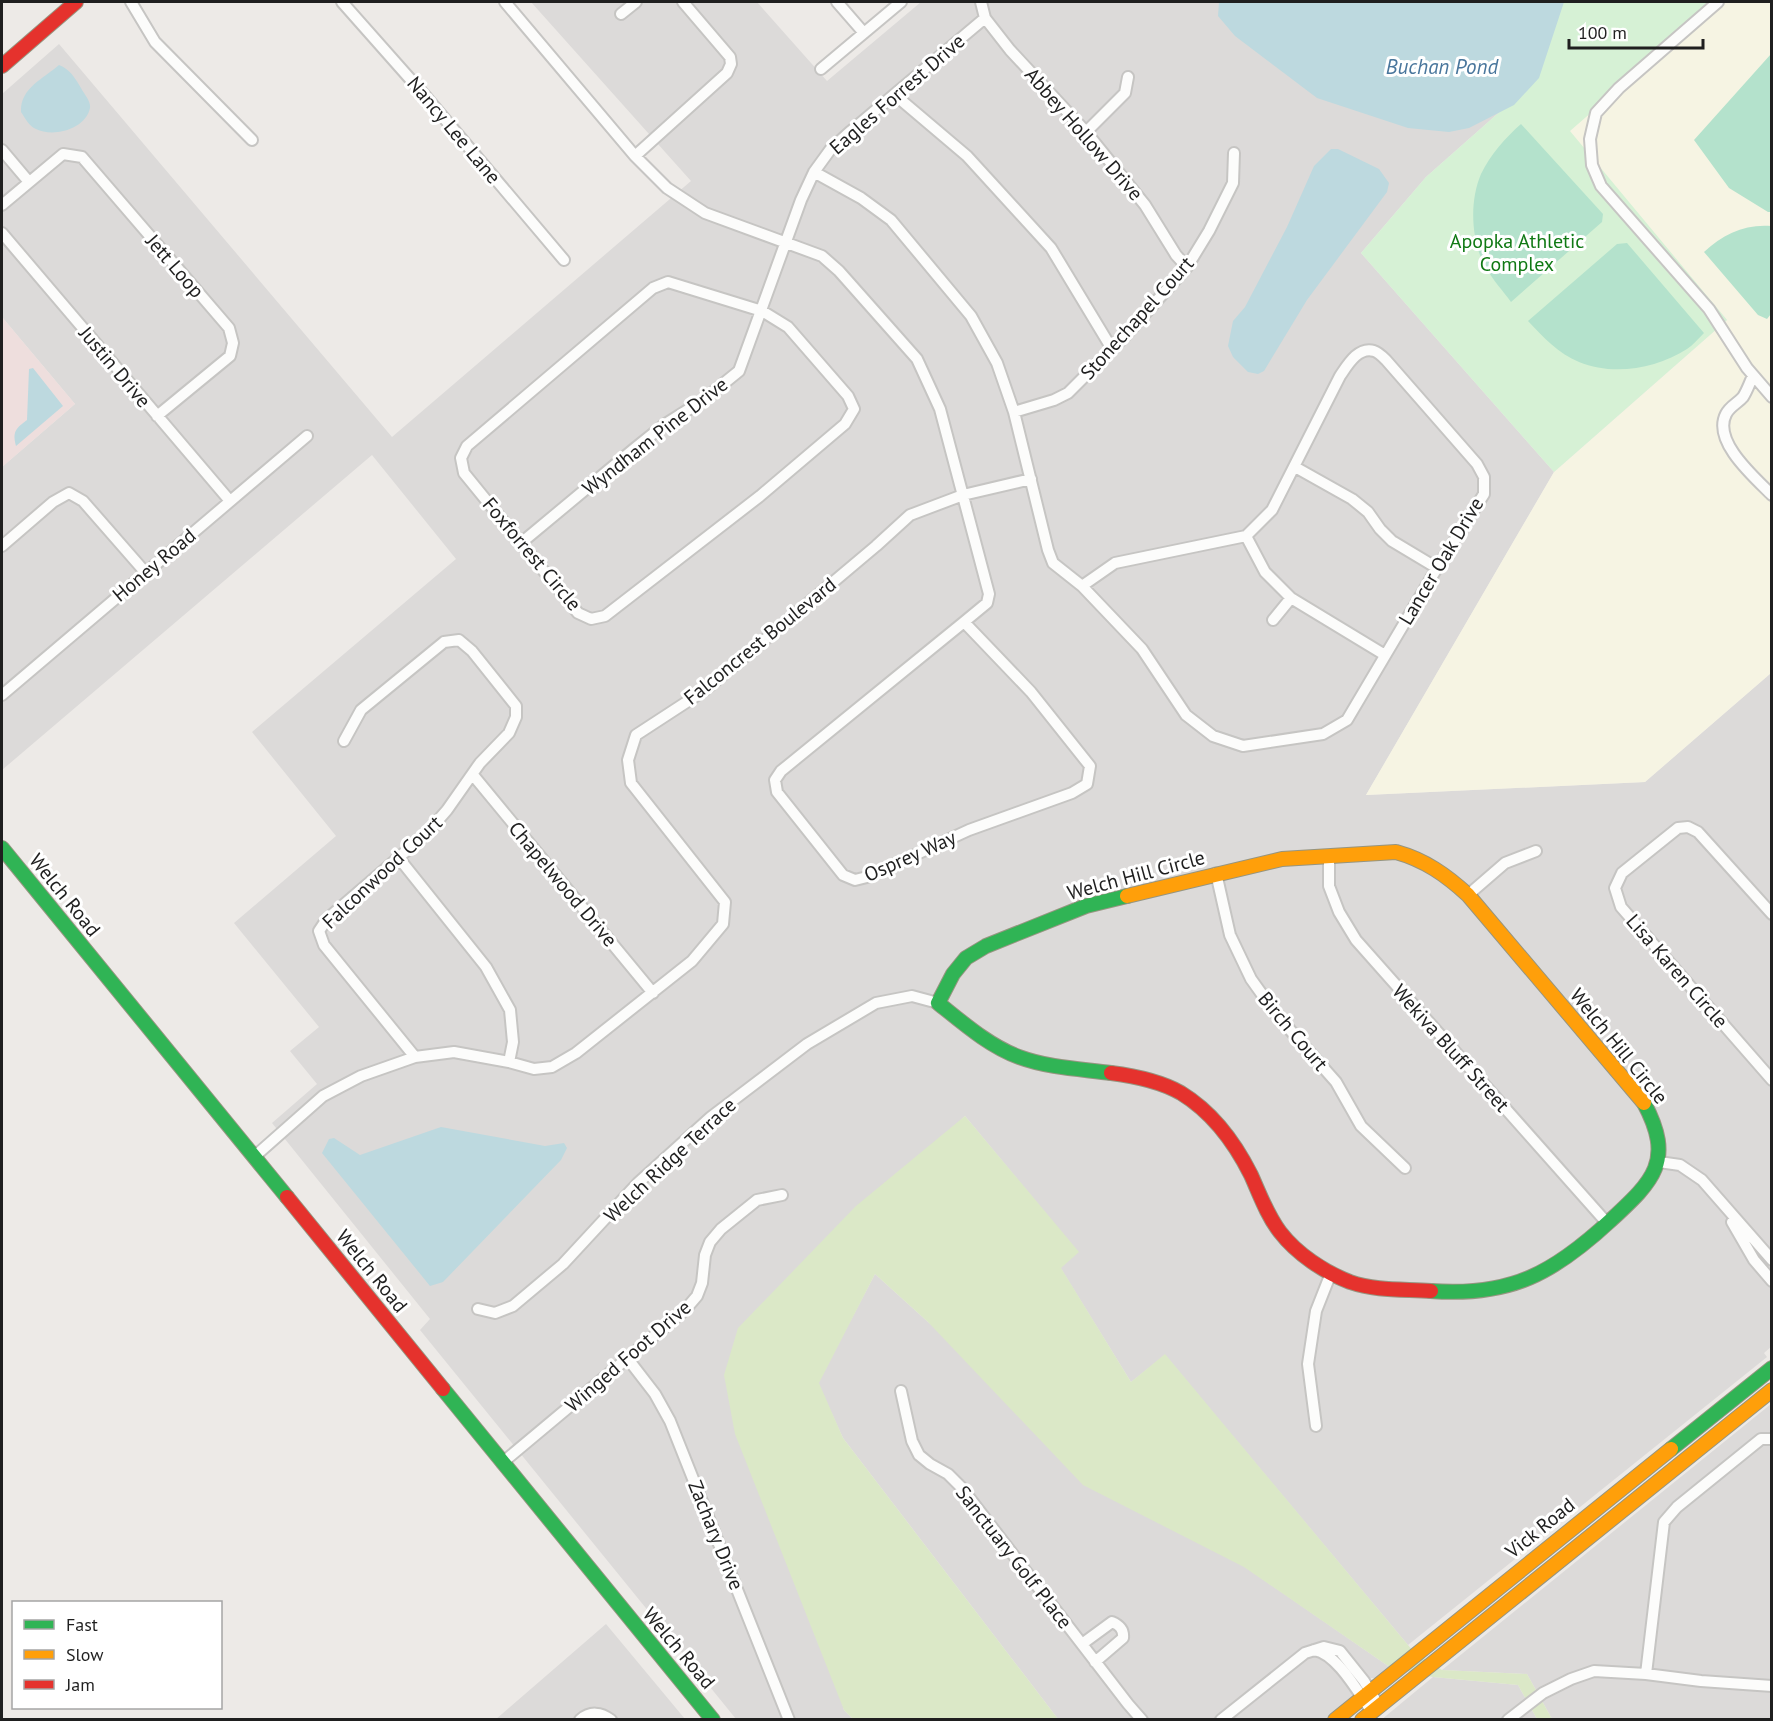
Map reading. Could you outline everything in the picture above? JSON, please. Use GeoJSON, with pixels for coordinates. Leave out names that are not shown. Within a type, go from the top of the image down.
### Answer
{"type":"FeatureCollection","features":[{"type":"Feature","properties":{"kind":"street"},"geometry":{"type":"LineString","coordinates":[[2,66],[76,2]]}},
{"type":"Feature","properties":{"kind":"street"},"geometry":{"type":"LineString","coordinates":[[131,2],[155,42],[252,140]]}},
{"type":"Feature","properties":{"kind":"street","name":"Nancy Lee Lane"},"geometry":{"type":"LineString","coordinates":[[342,2],[427,98],[564,260]]}},
{"type":"Feature","properties":{"kind":"street","name":"Osprey Way"},"geometry":{"type":"LineString","coordinates":[[505,2],[635,156],[667,188],[705,213],[822,256],[839,270],[917,359],[940,409],[979,550],[989,594],[987,603],[781,771],[775,780],[777,792],[843,875],[855,880],[867,877],[969,830],[1072,793],[1087,784],[1090,766],[1031,692],[964,622]]}},
{"type":"Feature","properties":{"kind":"street"},"geometry":{"type":"LineString","coordinates":[[621,14],[636,2]]}},
{"type":"Feature","properties":{"kind":"street"},"geometry":{"type":"LineString","coordinates":[[635,156],[728,73],[730,57],[683,2]]}},
{"type":"Feature","properties":{"kind":"street"},"geometry":{"type":"LineString","coordinates":[[837,2],[864,33]]}},
{"type":"Feature","properties":{"kind":"street"},"geometry":{"type":"LineString","coordinates":[[821,69],[901,2]]}},
{"type":"Feature","properties":{"kind":"street","name":"Abbey Hollow Drive"},"geometry":{"type":"LineString","coordinates":[[981,2],[985,18],[1010,50],[1086,132],[1145,205],[1176,255],[1187,267]]}},
{"type":"Feature","properties":{"kind":"street"},"geometry":{"type":"LineString","coordinates":[[1718,2],[1619,88],[1596,113],[1590,139],[1592,165],[1601,186],[1709,309],[1754,376],[1772,397]]}},
{"type":"Feature","properties":{"kind":"street","name":"Eagles Forrest Drive"},"geometry":{"type":"LineString","coordinates":[[786,241],[814,172],[830,150],[985,18]]}},
{"type":"Feature","properties":{"kind":"street"},"geometry":{"type":"LineString","coordinates":[[1086,132],[1125,93],[1128,77]]}},
{"type":"Feature","properties":{"kind":"street"},"geometry":{"type":"LineString","coordinates":[[895,95],[968,156],[1051,248],[1112,349]]}},
{"type":"Feature","properties":{"kind":"street"},"geometry":{"type":"LineString","coordinates":[[2,150],[29,182],[2,205]]}},
{"type":"Feature","properties":{"kind":"street","name":"Stonechapel Court"},"geometry":{"type":"LineString","coordinates":[[1014,412],[1054,400],[1068,393],[1164,295],[1187,267],[1209,231],[1233,183],[1234,153]]}},
{"type":"Feature","properties":{"kind":"street","name":"Jett Loop"},"geometry":{"type":"LineString","coordinates":[[29,182],[63,154],[82,158],[229,328],[233,343],[230,356],[157,416]]}},
{"type":"Feature","properties":{"kind":"street","name":"Lancer Oak Drive"},"geometry":{"type":"LineString","coordinates":[[814,172],[861,198],[891,220],[971,316],[997,363],[1014,412],[1053,563],[1082,586],[1142,649],[1186,715],[1213,736],[1243,746],[1323,734],[1347,720],[1437,568],[1484,494],[1484,477],[1477,464],[1462,446],[1386,360],[1374,351],[1364,351],[1351,360],[1340,376],[1272,510],[1246,536]]}},
{"type":"Feature","properties":{"kind":"street","name":"Justin Drive"},"geometry":{"type":"LineString","coordinates":[[2,233],[230,501]]}},
{"type":"Feature","properties":{"kind":"street","name":"Wyndham Pine Drive"},"geometry":{"type":"LineString","coordinates":[[521,543],[634,448],[664,425],[702,401],[739,371],[786,241]]}},
{"type":"Feature","properties":{"kind":"street","name":"Foxforrest Circle"},"geometry":{"type":"LineString","coordinates":[[668,282],[762,311],[788,327],[848,396],[854,409],[845,424],[760,496],[605,616],[591,619],[578,613],[464,473],[461,458],[467,446],[653,288],[668,282]]}},
{"type":"Feature","properties":{"kind":"street"},"geometry":{"type":"LineString","coordinates":[[1754,376],[1743,397],[1726,414],[1723,426],[1727,443],[1733,452],[1772,495]]}},
{"type":"Feature","properties":{"kind":"street","name":"Honey Road"},"geometry":{"type":"LineString","coordinates":[[2,695],[307,436]]}},
{"type":"Feature","properties":{"kind":"street"},"geometry":{"type":"LineString","coordinates":[[1295,467],[1352,500],[1368,512],[1392,541],[1437,568]]}},
{"type":"Feature","properties":{"kind":"street","name":"Falconcrest Boulevard"},"geometry":{"type":"LineString","coordinates":[[254,1157],[323,1096],[361,1076],[415,1057],[454,1052],[534,1069],[552,1067],[576,1053],[692,961],[723,924],[726,902],[631,783],[628,760],[636,735],[705,690],[910,515],[963,495],[1031,479]]}},
{"type":"Feature","properties":{"kind":"street"},"geometry":{"type":"LineString","coordinates":[[2,546],[53,502],[69,493],[83,501],[145,572]]}},
{"type":"Feature","properties":{"kind":"street"},"geometry":{"type":"LineString","coordinates":[[1082,586],[1115,563],[1246,536],[1265,572],[1291,598],[1385,655]]}},
{"type":"Feature","properties":{"kind":"street"},"geometry":{"type":"LineString","coordinates":[[1273,620],[1291,598]]}},
{"type":"Feature","properties":{"kind":"street","name":"Falconwood Court"},"geometry":{"type":"LineString","coordinates":[[344,741],[361,710],[444,642],[459,640],[471,651],[516,706],[516,717],[509,733],[480,763],[447,810],[426,834],[327,919],[319,931],[324,945],[415,1057]]}},
{"type":"Feature","properties":{"kind":"street","name":"Chapelwood Drive"},"geometry":{"type":"LineString","coordinates":[[472,775],[653,993]]}},
{"type":"Feature","properties":{"kind":"street","name":"Lisa Karen Circle"},"geometry":{"type":"LineString","coordinates":[[1772,914],[1698,832],[1688,827],[1678,828],[1622,873],[1615,888],[1621,907],[1772,1080]]}},
{"type":"Feature","properties":{"kind":"street","name":"Welch Road"},"geometry":{"type":"LineString","coordinates":[[2,848],[713,1719]]}},
{"type":"Feature","properties":{"kind":"street"},"geometry":{"type":"LineString","coordinates":[[1468,895],[1505,863],[1536,851]]}},
{"type":"Feature","properties":{"kind":"street","name":"Welch Hill Circle"},"geometry":{"type":"LineString","coordinates":[[938,1003],[953,974],[966,958],[986,946],[1086,906],[1282,859],[1396,852],[1421,859],[1446,874],[1468,895],[1642,1099],[1655,1121],[1659,1142],[1659,1162]]}},
{"type":"Feature","properties":{"kind":"street","name":"Wekiva Bluff Street"},"geometry":{"type":"LineString","coordinates":[[1329,856],[1329,886],[1339,912],[1356,940],[1607,1223]]}},
{"type":"Feature","properties":{"kind":"street"},"geometry":{"type":"LineString","coordinates":[[398,857],[486,967],[510,1010],[513,1042],[509,1062]]}},
{"type":"Feature","properties":{"kind":"street","name":"Birch Court"},"geometry":{"type":"LineString","coordinates":[[1216,873],[1230,935],[1251,979],[1276,1014],[1336,1082],[1361,1126],[1405,1168]]}},
{"type":"Feature","properties":{"kind":"street","name":"Welch Ridge Terrace"},"geometry":{"type":"LineString","coordinates":[[478,1309],[495,1313],[513,1306],[563,1264],[638,1183],[711,1117],[807,1044],[876,1003],[912,996],[938,1003]]}},
{"type":"Feature","properties":{"kind":"street"},"geometry":{"type":"LineString","coordinates":[[938,1003],[992,1045],[1030,1061],[1141,1078],[1179,1091],[1207,1113],[1232,1141],[1268,1214],[1288,1240],[1331,1273],[1368,1287],[1466,1293],[1507,1286],[1547,1270],[1577,1250],[1641,1194],[1659,1162],[1680,1165],[1702,1180],[1772,1260]]}},
{"type":"Feature","properties":{"kind":"street","name":"Winged Foot Drive"},"geometry":{"type":"LineString","coordinates":[[502,1463],[684,1310],[697,1296],[702,1283],[710,1242],[721,1229],[757,1200],[782,1195]]}},
{"type":"Feature","properties":{"kind":"street"},"geometry":{"type":"LineString","coordinates":[[1721,1203],[1754,1260],[1772,1281]]}},
{"type":"Feature","properties":{"kind":"street"},"geometry":{"type":"LineString","coordinates":[[1316,1426],[1308,1364],[1316,1311],[1331,1273]]}},
{"type":"Feature","properties":{"kind":"street","name":"Zachary Drive"},"geometry":{"type":"LineString","coordinates":[[628,1359],[655,1394],[670,1421],[789,1719]]}},
{"type":"Feature","properties":{"kind":"street","name":"Vick Road"},"geometry":{"type":"LineString","coordinates":[[1335,1719],[1772,1368]]}},
{"type":"Feature","properties":{"kind":"street","name":"Vick Road"},"geometry":{"type":"LineString","coordinates":[[1371,1712],[1772,1390]]}},
{"type":"Feature","properties":{"kind":"street","name":"Sanctuary Golf Place"},"geometry":{"type":"LineString","coordinates":[[901,1391],[912,1441],[919,1455],[948,1474],[961,1487],[1095,1662],[1142,1719]]}},
{"type":"Feature","properties":{"kind":"street"},"geometry":{"type":"LineString","coordinates":[[1646,1674],[1664,1522],[1677,1507],[1761,1439],[1772,1439]]}},
{"type":"Feature","properties":{"kind":"street"},"geometry":{"type":"LineString","coordinates":[[1082,1644],[1112,1622],[1118,1625],[1123,1632],[1123,1638],[1095,1662]]}},
{"type":"Feature","properties":{"kind":"street"},"geometry":{"type":"LineString","coordinates":[[1221,1719],[1305,1653],[1324,1647],[1333,1648],[1344,1656],[1364,1681],[1365,1695],[1371,1712]]}},
{"type":"Feature","properties":{"kind":"street"},"geometry":{"type":"LineString","coordinates":[[1314,1650],[1321,1651],[1335,1663],[1355,1687],[1365,1695]]}},
{"type":"Feature","properties":{"kind":"street"},"geometry":{"type":"LineString","coordinates":[[1335,1663],[1344,1656]]}},
{"type":"Feature","properties":{"kind":"street"},"geometry":{"type":"LineString","coordinates":[[1508,1719],[1543,1693],[1594,1671],[1772,1686]]}},
{"type":"Feature","properties":{"kind":"street"},"geometry":{"type":"LineString","coordinates":[[580,1719],[595,1713],[611,1719]]}},
{"type":"Feature","properties":{"kind":"shaded area"},"geometry":{"type":"Polygon","coordinates":[[[531,2],[757,2],[827,81],[921,2],[1519,2],[1521,93],[1426,177],[1361,253],[1554,472],[1366,795],[1645,782],[1771,673],[1772,1346],[1764,1353],[1767,1357],[1408,1645],[1165,1355],[1131,1382],[1060,1267],[1078,1252],[965,1116],[738,1329],[844,1710],[853,1719],[736,1719],[420,1330],[430,1319],[272,1123],[317,1084],[290,1051],[319,1027],[234,923],[336,836],[252,732],[456,559],[372,455],[2,770],[2,467],[75,404],[2,317],[2,94],[59,44],[392,437],[691,181],[531,2]]]}},
{"type":"Feature","properties":{"kind":"shaded area"},"geometry":{"type":"Polygon","coordinates":[[[1718,2],[1771,2],[1771,673],[1645,782],[1366,795],[1554,472],[1727,320],[1569,131],[1718,2]]]}},
{"type":"Feature","properties":{"kind":"shaded area"},"geometry":{"type":"Polygon","coordinates":[[[2,317],[75,404],[2,467],[2,317]]]}},
{"type":"Feature","properties":{"kind":"shaded area"},"geometry":{"type":"Polygon","coordinates":[[[875,1274],[928,1322],[1245,1567],[1391,1668],[1378,1678],[1371,1678],[1353,1692],[1349,1704],[1327,1719],[1058,1719],[843,1438],[818,1383],[875,1274]]]}},
{"type":"Feature","properties":{"kind":"shaded area"},"geometry":{"type":"Polygon","coordinates":[[[1771,1404],[1771,1719],[1552,1719],[1527,1674],[1442,1670],[1771,1404]]]}},
{"type":"Feature","properties":{"kind":"shaded area"},"geometry":{"type":"Polygon","coordinates":[[[606,1624],[685,1719],[495,1720],[606,1624]]]}},
{"type":"Feature","properties":{"kind":"shaded area"},"geometry":{"type":"Polygon","coordinates":[[[1433,1677],[1518,1685],[1537,1719],[1381,1720],[1433,1677]]]}},
{"type":"Feature","properties":{"kind":"green space","name":"Apopka Athletic Complex"},"geometry":{"type":"Polygon","coordinates":[[[1519,2],[1718,2],[1570,131],[1727,320],[1554,472],[1361,253],[1426,177],[1521,93],[1519,2]]]}},
{"type":"Feature","properties":{"kind":"green space"},"geometry":{"type":"Polygon","coordinates":[[[1771,54],[1772,212],[1768,212],[1729,188],[1694,140],[1771,54]]]}},
{"type":"Feature","properties":{"kind":"green space"},"geometry":{"type":"Polygon","coordinates":[[[1521,124],[1603,214],[1602,222],[1511,302],[1481,258],[1473,222],[1473,209],[1481,174],[1499,147],[1521,124]]]}},
{"type":"Feature","properties":{"kind":"green space"},"geometry":{"type":"Polygon","coordinates":[[[1771,226],[1771,314],[1767,319],[1758,315],[1704,252],[1727,235],[1752,227],[1771,226]]]}},
{"type":"Feature","properties":{"kind":"green space"},"geometry":{"type":"Polygon","coordinates":[[[1627,243],[1704,333],[1687,349],[1648,366],[1606,369],[1572,359],[1545,339],[1528,321],[1617,244],[1627,243]]]}},
{"type":"Feature","properties":{"kind":"green space"},"geometry":{"type":"Polygon","coordinates":[[[965,1116],[1079,1252],[1061,1268],[1131,1382],[1165,1354],[1413,1651],[1442,1670],[1527,1674],[1552,1719],[1537,1719],[1518,1685],[1433,1677],[1391,1668],[1244,1567],[1083,1485],[928,1322],[875,1274],[819,1383],[843,1438],[1058,1719],[853,1719],[844,1710],[735,1434],[724,1375],[738,1328],[856,1206],[965,1116]]]}},
{"type":"Feature","properties":{"kind":"water","name":"Buchan Pond"},"geometry":{"type":"Polygon","coordinates":[[[1219,2],[1564,2],[1539,78],[1514,105],[1469,128],[1449,132],[1408,128],[1317,98],[1235,36],[1218,16],[1219,2]]]}},
{"type":"Feature","properties":{"kind":"water"},"geometry":{"type":"Polygon","coordinates":[[[59,65],[74,77],[88,100],[90,108],[87,115],[76,126],[60,132],[43,132],[27,122],[21,112],[22,104],[28,90],[59,65]]]}},
{"type":"Feature","properties":{"kind":"water"},"geometry":{"type":"Polygon","coordinates":[[[1331,149],[1338,149],[1379,169],[1389,183],[1387,192],[1307,300],[1264,371],[1258,374],[1248,372],[1233,357],[1228,346],[1233,321],[1245,307],[1287,227],[1314,166],[1331,149]]]}},
{"type":"Feature","properties":{"kind":"water"},"geometry":{"type":"Polygon","coordinates":[[[33,368],[63,406],[16,446],[14,437],[16,431],[27,420],[29,369],[33,368]]]}},
{"type":"Feature","properties":{"kind":"water"},"geometry":{"type":"Polygon","coordinates":[[[441,1127],[545,1146],[564,1143],[567,1148],[561,1160],[443,1282],[430,1286],[322,1153],[329,1139],[334,1138],[360,1155],[441,1127]]]}},
{"type":"Feature","properties":{"kind":"traffic: fast"},"geometry":{"type":"LineString","coordinates":[[2,848],[287,1197]]}},
{"type":"Feature","properties":{"kind":"traffic: fast"},"geometry":{"type":"LineString","coordinates":[[1111,1073],[1053,1066],[1019,1057],[987,1040],[938,1003],[953,974],[966,958],[986,946],[1086,906],[1127,896]]}},
{"type":"Feature","properties":{"kind":"traffic: fast"},"geometry":{"type":"LineString","coordinates":[[1431,1291],[1485,1290],[1530,1278],[1590,1239],[1638,1193],[1655,1169],[1658,1140],[1644,1103]]}},
{"type":"Feature","properties":{"kind":"traffic: fast"},"geometry":{"type":"LineString","coordinates":[[1671,1449],[1772,1368]]}},
{"type":"Feature","properties":{"kind":"traffic: fast"},"geometry":{"type":"LineString","coordinates":[[443,1389],[713,1720]]}},
{"type":"Feature","properties":{"kind":"traffic: slow"},"geometry":{"type":"LineString","coordinates":[[1396,852],[1435,869],[1468,895],[1644,1103]]}},
{"type":"Feature","properties":{"kind":"traffic: slow"},"geometry":{"type":"LineString","coordinates":[[1127,896],[1282,859],[1396,852]]}},
{"type":"Feature","properties":{"kind":"traffic: slow"},"geometry":{"type":"LineString","coordinates":[[1362,1720],[1772,1390]]}},
{"type":"Feature","properties":{"kind":"traffic: slow"},"geometry":{"type":"LineString","coordinates":[[1335,1720],[1671,1449]]}},
{"type":"Feature","properties":{"kind":"traffic: jam"},"geometry":{"type":"LineString","coordinates":[[2,66],[76,2]]}},
{"type":"Feature","properties":{"kind":"traffic: jam"},"geometry":{"type":"LineString","coordinates":[[1111,1073],[1138,1077],[1165,1085],[1203,1109],[1238,1151],[1275,1225],[1294,1248],[1312,1262],[1340,1278],[1360,1285],[1431,1291]]}},
{"type":"Feature","properties":{"kind":"traffic: jam"},"geometry":{"type":"LineString","coordinates":[[287,1197],[443,1389]]}}]}
